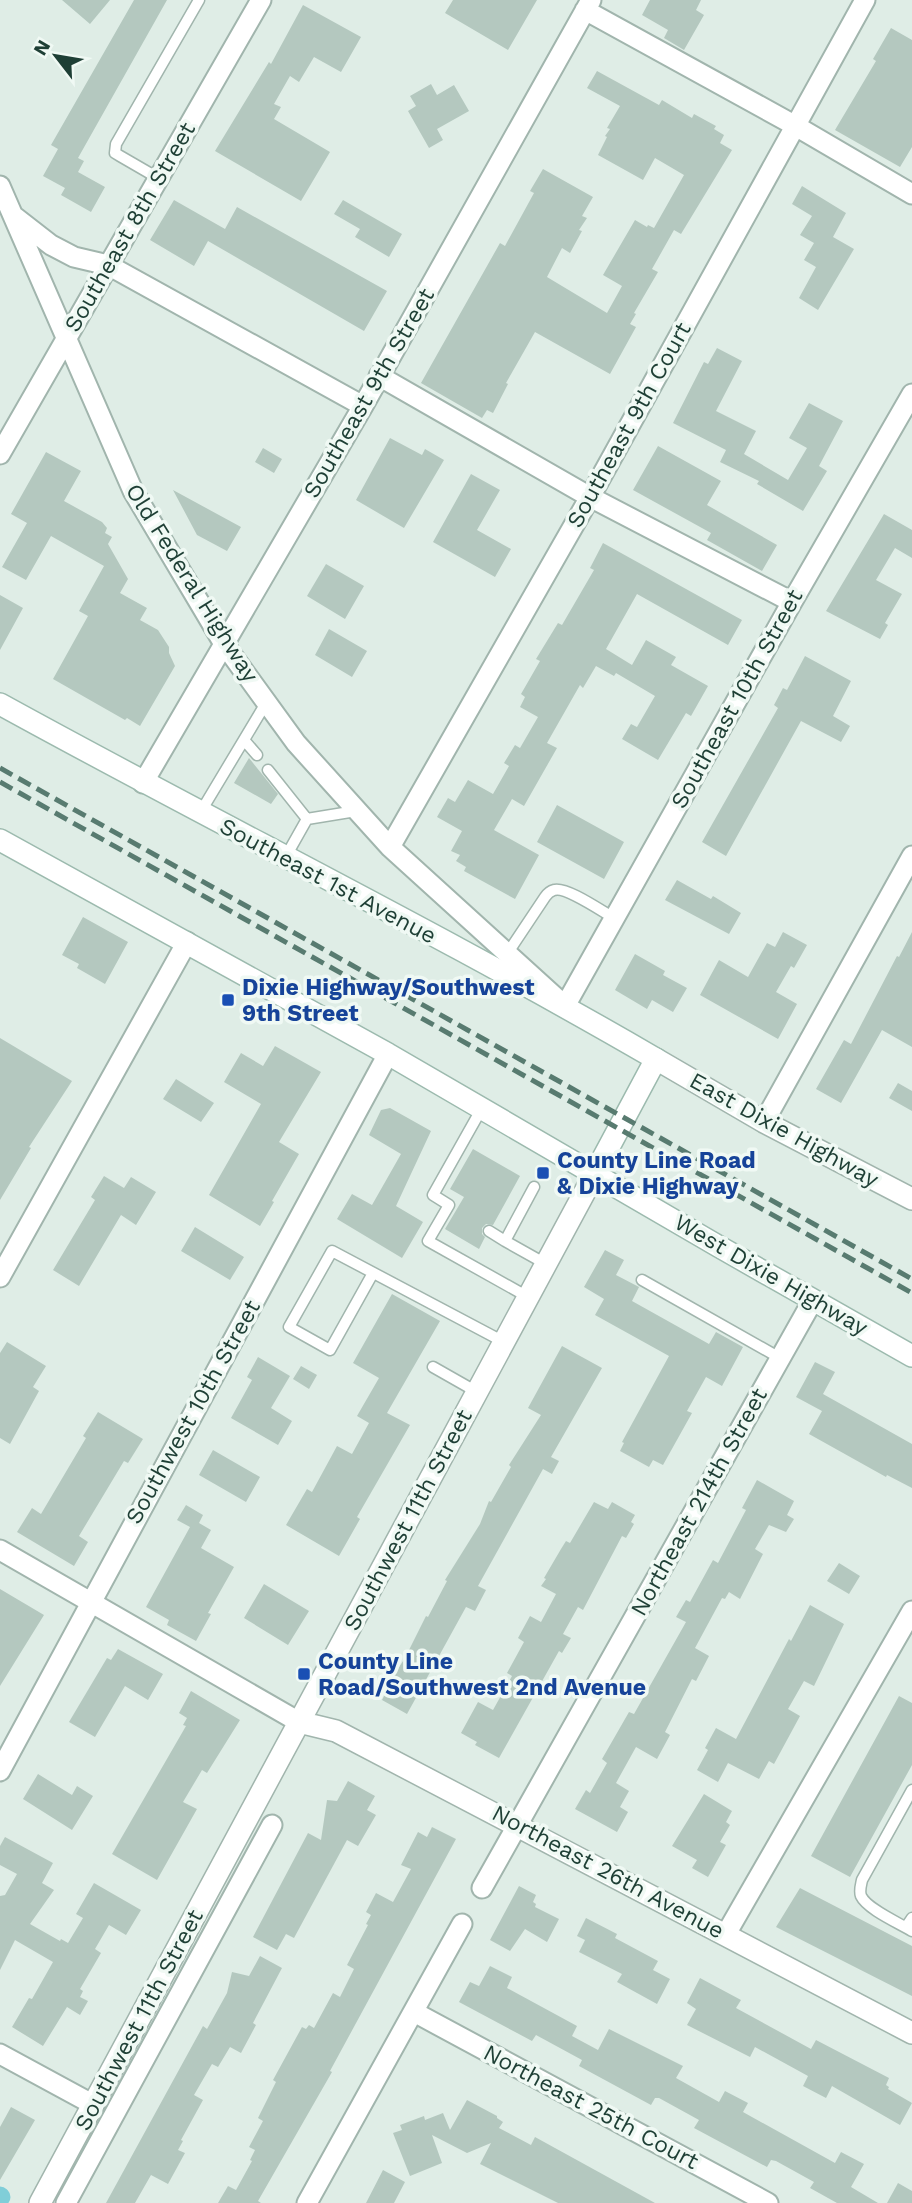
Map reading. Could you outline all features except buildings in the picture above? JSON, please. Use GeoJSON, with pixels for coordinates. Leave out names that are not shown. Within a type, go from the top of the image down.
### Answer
{"type":"FeatureCollection","features":[{"type":"Feature","properties":{"kind":"street","name":"Southeast 9th Court"},"geometry":{"type":"LineString","coordinates":[[390,848],[590,497],[865,0]]}},
{"type":"Feature","properties":{"kind":"street","name":"Southeast 8th Street"},"geometry":{"type":"LineString","coordinates":[[0,454],[256,2]]}},
{"type":"Feature","properties":{"kind":"street"},"geometry":{"type":"LineString","coordinates":[[588,5],[912,194]]}},
{"type":"Feature","properties":{"kind":"street","name":"Southeast 9th Street"},"geometry":{"type":"LineString","coordinates":[[144,783],[363,406],[588,5]]}},
{"type":"Feature","properties":{"kind":"street","name":"Old Federal Highway"},"geometry":{"type":"LineString","coordinates":[[0,186],[133,491],[224,644],[296,743],[390,848],[565,1006]]}},
{"type":"Feature","properties":{"kind":"street"},"geometry":{"type":"LineString","coordinates":[[13,215],[51,244],[74,257],[108,265],[363,406]]}},
{"type":"Feature","properties":{"kind":"street"},"geometry":{"type":"LineString","coordinates":[[379,376],[590,497],[792,602]]}},
{"type":"Feature","properties":{"kind":"street","name":"Southeast 10th Street"},"geometry":{"type":"LineString","coordinates":[[565,1006],[912,394]]}},
{"type":"Feature","properties":{"kind":"street","name":"Southeast 1st Avenue"},"geometry":{"type":"LineString","coordinates":[[0,704],[565,1006],[656,1059]]}},
{"type":"Feature","properties":{"kind":"street","name":"West Dixie Highway"},"geometry":{"type":"LineString","coordinates":[[0,840],[388,1054],[912,1356]]}},
{"type":"Feature","properties":{"kind":"street"},"geometry":{"type":"LineString","coordinates":[[764,1122],[912,856]]}},
{"type":"Feature","properties":{"kind":"street"},"geometry":{"type":"LineString","coordinates":[[0,1277],[187,942]]}},
{"type":"Feature","properties":{"kind":"street","name":"Southwest 10th Street"},"geometry":{"type":"LineString","coordinates":[[0,1771],[388,1054]]}},
{"type":"Feature","properties":{"kind":"street","name":"East Dixie Highway"},"geometry":{"type":"LineString","coordinates":[[656,1059],[764,1122],[912,1199]]}},
{"type":"Feature","properties":{"kind":"street","name":"Southwest 11th Street"},"geometry":{"type":"LineString","coordinates":[[40,2203],[656,1059]]}},
{"type":"Feature","properties":{"kind":"street","name":"Northeast 214th Street"},"geometry":{"type":"LineString","coordinates":[[482,1888],[813,1300]]}},
{"type":"Feature","properties":{"kind":"street"},"geometry":{"type":"LineString","coordinates":[[0,1550],[299,1722]]}},
{"type":"Feature","properties":{"kind":"street"},"geometry":{"type":"LineString","coordinates":[[726,1934],[912,1611]]}},
{"type":"Feature","properties":{"kind":"street","name":"Northeast 26th Avenue"},"geometry":{"type":"LineString","coordinates":[[299,1722],[336,1731],[518,1824],[912,2033]]}},
{"type":"Feature","properties":{"kind":"street"},"geometry":{"type":"LineString","coordinates":[[66,2203],[272,1825]]}},
{"type":"Feature","properties":{"kind":"street"},"geometry":{"type":"LineString","coordinates":[[307,2203],[462,1924]]}},
{"type":"Feature","properties":{"kind":"street","name":"Northeast 25th Court"},"geometry":{"type":"LineString","coordinates":[[414,2012],[768,2203]]}},
{"type":"Feature","properties":{"kind":"street"},"geometry":{"type":"LineString","coordinates":[[0,2054],[94,2105]]}},
{"type":"Feature","properties":{"kind":"lane"},"geometry":{"type":"LineString","coordinates":[[158,178],[115,153],[116,144],[199,0]]}},
{"type":"Feature","properties":{"kind":"lane"},"geometry":{"type":"LineString","coordinates":[[200,813],[267,703]]}},
{"type":"Feature","properties":{"kind":"lane"},"geometry":{"type":"LineString","coordinates":[[244,740],[257,755]]}},
{"type":"Feature","properties":{"kind":"lane"},"geometry":{"type":"LineString","coordinates":[[268,770],[307,819]]}},
{"type":"Feature","properties":{"kind":"lane"},"geometry":{"type":"LineString","coordinates":[[307,819],[357,811]]}},
{"type":"Feature","properties":{"kind":"lane"},"geometry":{"type":"LineString","coordinates":[[285,858],[307,819]]}},
{"type":"Feature","properties":{"kind":"lane"},"geometry":{"type":"LineString","coordinates":[[507,954],[551,890],[568,892],[614,918]]}},
{"type":"Feature","properties":{"kind":"lane"},"geometry":{"type":"LineString","coordinates":[[482,1108],[433,1195],[452,1208],[428,1241],[528,1297]]}},
{"type":"Feature","properties":{"kind":"lane"},"geometry":{"type":"LineString","coordinates":[[505,1241],[534,1186]]}},
{"type":"Feature","properties":{"kind":"lane"},"geometry":{"type":"LineString","coordinates":[[489,1231],[546,1264]]}},
{"type":"Feature","properties":{"kind":"lane"},"geometry":{"type":"LineString","coordinates":[[373,1273],[330,1350],[289,1327],[332,1251],[503,1342]]}},
{"type":"Feature","properties":{"kind":"lane"},"geometry":{"type":"LineString","coordinates":[[642,1280],[780,1358]]}},
{"type":"Feature","properties":{"kind":"lane"},"geometry":{"type":"LineString","coordinates":[[433,1367],[477,1392]]}},
{"type":"Feature","properties":{"kind":"lane"},"geometry":{"type":"LineString","coordinates":[[910,1925],[868,1905],[860,1889],[862,1880],[912,1790]]}},
{"type":"Feature","properties":{"kind":"railway"},"geometry":{"type":"LineString","coordinates":[[0,768],[912,1279]]}},
{"type":"Feature","properties":{"kind":"railway"},"geometry":{"type":"LineString","coordinates":[[0,782],[912,1293]]}},
{"type":"Feature","properties":{"kind":"place","name":"Dixie Highway/Southwest 9th Street"},"geometry":{"type":"Point","coordinates":[228,1000]}},
{"type":"Feature","properties":{"kind":"place","name":"County Line Road & Dixie Highway"},"geometry":{"type":"Point","coordinates":[543,1173]}},
{"type":"Feature","properties":{"kind":"place","name":"County Line Road/Southwest 2nd Avenue"},"geometry":{"type":"Point","coordinates":[304,1674]}}]}
